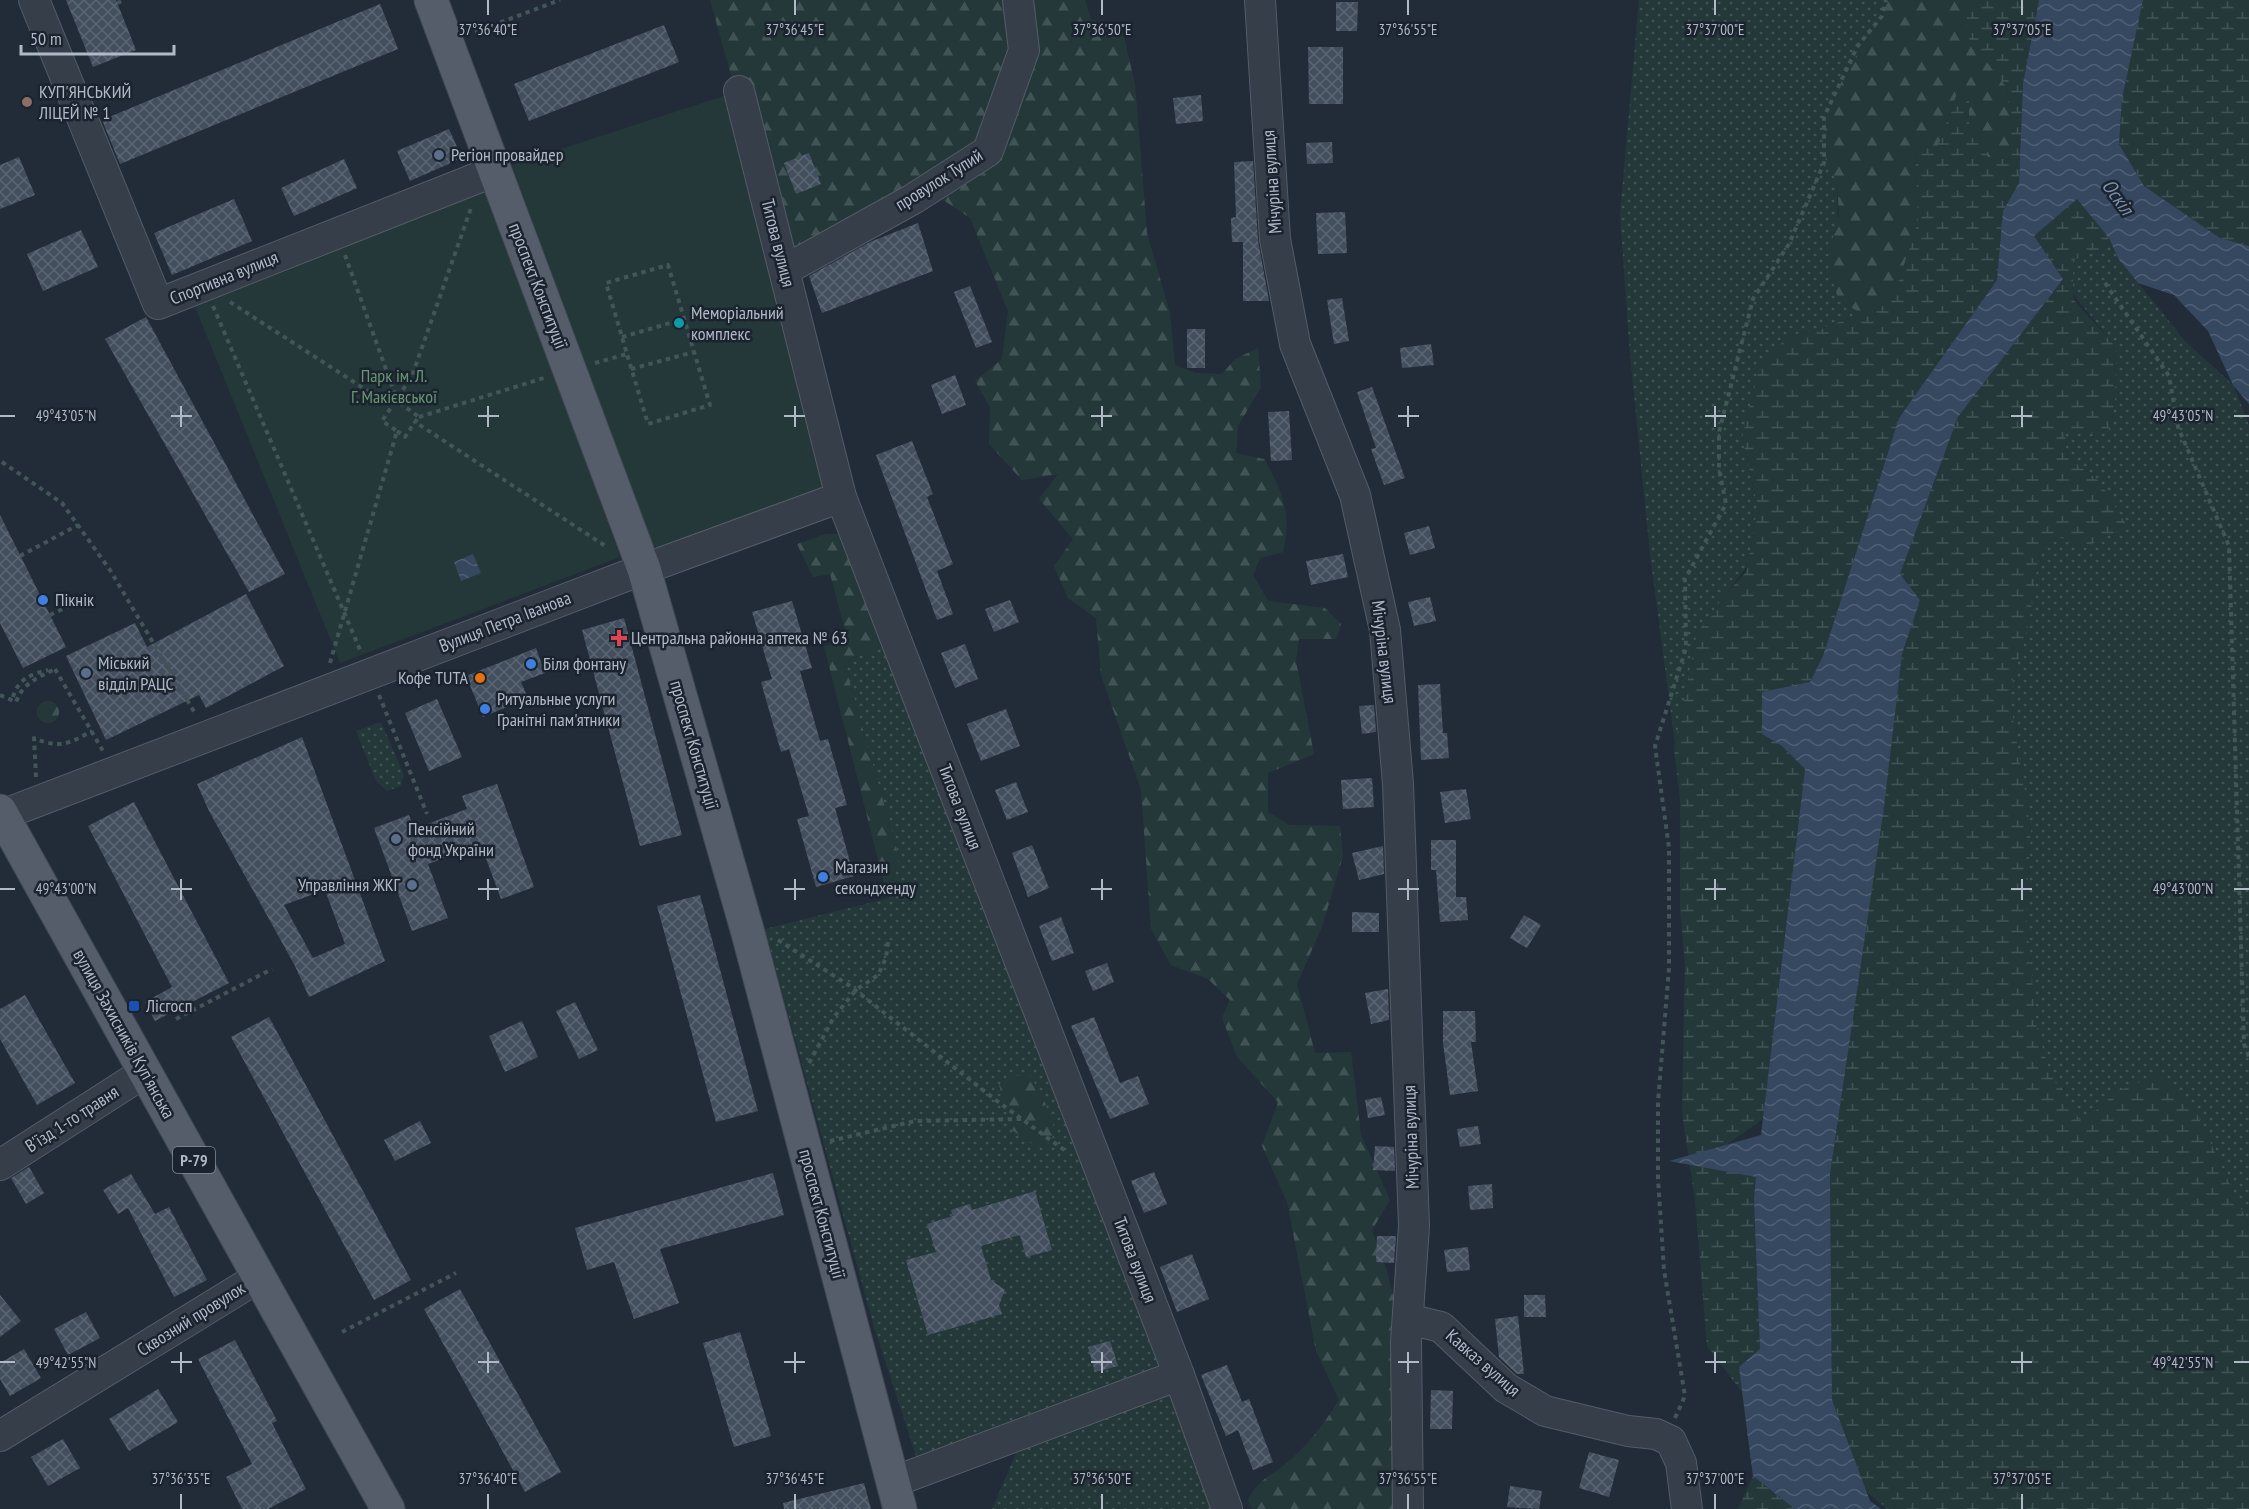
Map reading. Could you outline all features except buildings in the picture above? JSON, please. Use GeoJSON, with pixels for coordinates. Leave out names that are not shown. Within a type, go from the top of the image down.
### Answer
{"type":"FeatureCollection","features":[{"type":"Feature","properties":{"kind":"main road","name":"проспект Конституції"},"geometry":{"type":"LineString","coordinates":[[431,0],[488,174],[644,568],[748,933],[897,1495]]}},
{"type":"Feature","properties":{"kind":"main road","name":"вулиця Захисників Куп'янська"},"geometry":{"type":"LineString","coordinates":[[4,826],[145,1072],[388,1509]]}},
{"type":"Feature","properties":{"kind":"street","name":"Спортивна вулиця"},"geometry":{"type":"LineString","coordinates":[[34,0],[158,304],[488,174]]}},
{"type":"Feature","properties":{"kind":"street","name":"провулок Тупий"},"geometry":{"type":"LineString","coordinates":[[785,270],[913,199],[988,151],[1024,50],[1018,0]]}},
{"type":"Feature","properties":{"kind":"street","name":"Мічуріна вулиця"},"geometry":{"type":"LineString","coordinates":[[1260,0],[1275,239],[1295,344],[1355,495],[1385,630],[1398,783],[1414,1226],[1408,1319]]}},
{"type":"Feature","properties":{"kind":"street","name":"Титова вулиця"},"geometry":{"type":"LineString","coordinates":[[739,91],[841,497],[1179,1375],[1227,1509]]}},
{"type":"Feature","properties":{"kind":"street","name":"Вулиця Петра Іванова"},"geometry":{"type":"LineString","coordinates":[[4,826],[38,801],[644,568],[841,497]]}},
{"type":"Feature","properties":{"kind":"street","name":"В'їзд 1-го травня"},"geometry":{"type":"LineString","coordinates":[[0,1165],[145,1072]]}},
{"type":"Feature","properties":{"kind":"street","name":"Сквозний провулок"},"geometry":{"type":"LineString","coordinates":[[0,1436],[259,1277]]}},
{"type":"Feature","properties":{"kind":"street","name":"Кавказ вулиця"},"geometry":{"type":"LineString","coordinates":[[1408,1319],[1441,1327],[1506,1388],[1545,1411],[1628,1431],[1656,1434]]}},
{"type":"Feature","properties":{"kind":"street"},"geometry":{"type":"LineString","coordinates":[[1408,1319],[1408,1509]]}},
{"type":"Feature","properties":{"kind":"street"},"geometry":{"type":"LineString","coordinates":[[897,1495],[1179,1375]]}},
{"type":"Feature","properties":{"kind":"street"},"geometry":{"type":"LineString","coordinates":[[1656,1434],[1671,1441],[1681,1463],[1687,1509]]}},
{"type":"Feature","properties":{"kind":"path"},"geometry":{"type":"LineString","coordinates":[[117,3],[125,0]]}},
{"type":"Feature","properties":{"kind":"path"},"geometry":{"type":"LineString","coordinates":[[475,32],[560,0]]}},
{"type":"Feature","properties":{"kind":"path"},"geometry":{"type":"LineString","coordinates":[[1656,1434],[1675,1418],[1685,1396],[1664,1270],[1658,1178],[1658,1102],[1669,968],[1669,848],[1655,746],[1686,648],[1685,579],[1726,504],[1719,470],[1719,432],[1753,299],[1789,244],[1824,163],[1824,117],[1857,47],[1882,16],[1886,0]]}},
{"type":"Feature","properties":{"kind":"path"},"geometry":{"type":"LineString","coordinates":[[488,174],[412,376],[382,421],[405,437],[419,417],[555,375]]}},
{"type":"Feature","properties":{"kind":"path"},"geometry":{"type":"LineString","coordinates":[[338,233],[397,401]]}},
{"type":"Feature","properties":{"kind":"path"},"geometry":{"type":"LineString","coordinates":[[668,265],[710,405],[648,424],[622,337],[606,283],[668,265]]}},
{"type":"Feature","properties":{"kind":"path"},"geometry":{"type":"LineString","coordinates":[[2105,284],[2169,376],[2178,427],[2229,546],[2244,1044],[2249,1058]]}},
{"type":"Feature","properties":{"kind":"path"},"geometry":{"type":"LineString","coordinates":[[204,286],[371,393],[397,401],[419,417]]}},
{"type":"Feature","properties":{"kind":"path"},"geometry":{"type":"LineString","coordinates":[[204,286],[370,674],[427,814]]}},
{"type":"Feature","properties":{"kind":"path"},"geometry":{"type":"LineString","coordinates":[[622,337],[684,319]]}},
{"type":"Feature","properties":{"kind":"path"},"geometry":{"type":"LineString","coordinates":[[631,369],[694,352]]}},
{"type":"Feature","properties":{"kind":"path"},"geometry":{"type":"LineString","coordinates":[[591,363],[627,354]]}},
{"type":"Feature","properties":{"kind":"path"},"geometry":{"type":"LineString","coordinates":[[415,422],[613,551]]}},
{"type":"Feature","properties":{"kind":"path"},"geometry":{"type":"LineString","coordinates":[[322,692],[397,431]]}},
{"type":"Feature","properties":{"kind":"path"},"geometry":{"type":"LineString","coordinates":[[2,462],[62,504],[78,525],[110,570],[208,736]]}},
{"type":"Feature","properties":{"kind":"path"},"geometry":{"type":"LineString","coordinates":[[20,556],[78,525]]}},
{"type":"Feature","properties":{"kind":"path"},"geometry":{"type":"LineString","coordinates":[[50,615],[75,603]]}},
{"type":"Feature","properties":{"kind":"path"},"geometry":{"type":"LineString","coordinates":[[0,695],[16,702],[20,690],[28,682],[55,669]]}},
{"type":"Feature","properties":{"kind":"path"},"geometry":{"type":"LineString","coordinates":[[13,697],[16,688],[32,674],[55,669]]}},
{"type":"Feature","properties":{"kind":"path"},"geometry":{"type":"LineString","coordinates":[[55,669],[116,771]]}},
{"type":"Feature","properties":{"kind":"path"},"geometry":{"type":"LineString","coordinates":[[38,801],[34,738],[51,745],[60,745],[92,731]]}},
{"type":"Feature","properties":{"kind":"path"},"geometry":{"type":"LineString","coordinates":[[775,939],[856,990],[1022,1119],[1104,1179]]}},
{"type":"Feature","properties":{"kind":"path"},"geometry":{"type":"LineString","coordinates":[[804,1071],[834,1017],[856,990],[878,975],[886,958],[888,942]]}},
{"type":"Feature","properties":{"kind":"path"},"geometry":{"type":"LineString","coordinates":[[176,1019],[272,969]]}},
{"type":"Feature","properties":{"kind":"path"},"geometry":{"type":"LineString","coordinates":[[824,1143],[915,1121],[1022,1119]]}},
{"type":"Feature","properties":{"kind":"path"},"geometry":{"type":"LineString","coordinates":[[342,1332],[456,1273]]}},
{"type":"Feature","properties":{"kind":"green space"},"geometry":{"type":"Polygon","coordinates":[[[710,0],[1085,0],[1091,19],[1122,29],[1135,84],[1147,233],[1170,313],[1175,365],[1196,373],[1222,374],[1235,359],[1258,348],[1261,387],[1238,426],[1236,453],[1264,459],[1281,493],[1286,514],[1286,538],[1283,552],[1260,558],[1253,575],[1268,601],[1325,608],[1341,624],[1336,639],[1299,639],[1296,661],[1314,754],[1268,773],[1268,812],[1289,825],[1340,826],[1343,856],[1322,927],[1297,984],[1315,1053],[1351,1052],[1361,1135],[1390,1200],[1372,1230],[1387,1271],[1406,1349],[1408,1509],[1252,1509],[1248,1500],[1259,1483],[1278,1470],[1307,1443],[1339,1400],[1316,1351],[1287,1202],[1262,1146],[1278,1102],[1237,1057],[1222,1018],[1230,1000],[1208,979],[1171,965],[1151,929],[1141,790],[1101,675],[1096,618],[1068,598],[1054,566],[1073,539],[1039,499],[1058,474],[1022,480],[989,444],[990,407],[975,381],[1002,359],[1008,311],[970,218],[927,189],[782,257],[710,0]]]}},
{"type":"Feature","properties":{"kind":"green space"},"geometry":{"type":"Polygon","coordinates":[[[1639,0],[1886,0],[1837,182],[1839,301],[1861,313],[1818,330],[1787,337],[1743,443],[1758,506],[1747,566],[1697,633],[1675,744],[1650,554],[1630,355],[1620,214],[1639,0]]]}},
{"type":"Feature","properties":{"kind":"green space"},"geometry":{"type":"Polygon","coordinates":[[[1885,0],[1968,0],[2007,88],[2013,160],[1988,157],[1969,130],[1969,98],[1957,94],[1937,149],[1915,145],[1918,222],[1895,293],[1861,313],[1839,301],[1830,273],[1831,245],[1839,215],[1837,182],[1824,154],[1824,117],[1837,89],[1882,16],[1885,0]]]}},
{"type":"Feature","properties":{"kind":"green space"},"geometry":{"type":"Polygon","coordinates":[[[1967,0],[2039,0],[2023,83],[2019,183],[2003,211],[1997,280],[1899,418],[1823,656],[1810,682],[1762,734],[1782,746],[1805,769],[1763,1119],[1726,1145],[1717,1160],[1756,1177],[1760,1349],[1753,1476],[1742,1392],[1707,1346],[1695,1201],[1682,1113],[1685,963],[1680,908],[1680,801],[1674,749],[1697,633],[1724,596],[1746,572],[1758,506],[1742,438],[1759,370],[1787,337],[1822,329],[1861,313],[1895,293],[1918,222],[1915,145],[1937,149],[1957,94],[1969,97],[1969,130],[1988,157],[2012,160],[2007,88],[1966,35],[1967,0]]]}},
{"type":"Feature","properties":{"kind":"green space"},"geometry":{"type":"Polygon","coordinates":[[[2143,0],[2249,0],[2249,246],[2220,238],[2144,186],[2119,143],[2122,99],[2143,0]]]}},
{"type":"Feature","properties":{"kind":"green space"},"geometry":{"type":"Polygon","coordinates":[[[739,91],[827,491],[662,551],[650,542],[512,165],[739,91]]]}},
{"type":"Feature","properties":{"kind":"green space","name":"Парк ім. Л. Г. Макієвської"},"geometry":{"type":"Polygon","coordinates":[[[482,176],[620,557],[340,663],[189,292],[482,176]]]}},
{"type":"Feature","properties":{"kind":"green space"},"geometry":{"type":"Polygon","coordinates":[[[2077,198],[2109,238],[2096,252],[2073,260],[2073,299],[2116,347],[2115,400],[2108,432],[2065,434],[2067,456],[2100,482],[2127,526],[2082,549],[2060,537],[2039,554],[2029,622],[2009,694],[2031,830],[2026,909],[2036,1024],[2050,1074],[2082,1123],[2116,1092],[2157,1075],[2194,1107],[2249,1226],[2249,1509],[1887,1509],[1866,1491],[1832,1400],[1830,1174],[1902,654],[1920,600],[1900,574],[1958,417],[2063,279],[2034,236],[2077,198]]]}},
{"type":"Feature","properties":{"kind":"green space"},"geometry":{"type":"Polygon","coordinates":[[[2109,238],[2118,258],[2185,341],[2233,385],[2249,425],[2249,1226],[2194,1107],[2113,1095],[2082,1123],[2047,1078],[2036,1024],[2026,909],[2031,830],[2009,694],[2029,622],[2039,554],[2060,537],[2100,482],[2067,456],[2064,427],[2108,432],[2115,400],[2116,347],[2073,294],[2073,260],[2096,252],[2109,238]]]}},
{"type":"Feature","properties":{"kind":"green space"},"geometry":{"type":"Polygon","coordinates":[[[826,534],[856,534],[896,640],[844,662],[899,857],[888,899],[824,646],[848,640],[830,574],[813,577],[797,544],[826,534]]]}},
{"type":"Feature","properties":{"kind":"green space"},"geometry":{"type":"Polygon","coordinates":[[[896,640],[1223,1509],[992,1509],[1025,1433],[921,1471],[874,1327],[765,929],[889,898],[899,857],[844,662],[896,640]]]}},
{"type":"Feature","properties":{"kind":"green space"},"geometry":{"type":"Polygon","coordinates":[[[44,701],[52,701],[59,708],[59,716],[52,723],[44,723],[37,716],[37,708],[44,701]]]}},
{"type":"Feature","properties":{"kind":"green space"},"geometry":{"type":"Polygon","coordinates":[[[381,722],[404,775],[401,786],[387,791],[376,781],[356,731],[381,722]]]}},
{"type":"Feature","properties":{"kind":"green space"},"geometry":{"type":"Polygon","coordinates":[[[1026,1071],[1041,1092],[1056,1132],[1046,1146],[1035,1146],[1012,1130],[999,1085],[1026,1071]]]}},
{"type":"Feature","properties":{"kind":"green space"},"geometry":{"type":"Polygon","coordinates":[[[1753,1476],[1795,1509],[1738,1509],[1753,1476]]]}},
{"type":"Feature","properties":{"kind":"water","name":"Оскіл"},"geometry":{"type":"Polygon","coordinates":[[[2039,0],[2143,0],[2122,99],[2119,144],[2144,186],[2220,238],[2249,246],[2249,404],[2233,385],[2208,331],[2174,295],[2138,283],[2118,258],[2109,238],[2077,199],[2034,236],[2063,279],[1958,417],[1900,574],[1920,600],[1902,654],[1884,807],[1830,1174],[1832,1400],[1870,1501],[1881,1509],[1795,1509],[1753,1476],[1739,1367],[1760,1349],[1754,1199],[1756,1177],[1669,1161],[1761,1135],[1805,769],[1782,746],[1762,734],[1762,692],[1810,682],[1823,656],[1899,418],[1997,280],[2003,211],[2019,183],[2023,83],[2039,0]]]}},
{"type":"Feature","properties":{"kind":"water"},"geometry":{"type":"Polygon","coordinates":[[[473,554],[481,573],[461,581],[454,562],[473,554]]]}},
{"type":"Feature","properties":{"kind":"place","name":"КУП'ЯНСЬКИЙ ЛІЦЕЙ № 1"},"geometry":{"type":"Point","coordinates":[27,102]}},
{"type":"Feature","properties":{"kind":"place","name":"Регіон провайдер"},"geometry":{"type":"Point","coordinates":[439,155]}},
{"type":"Feature","properties":{"kind":"place","name":"Меморіальний комплекс"},"geometry":{"type":"Point","coordinates":[679,323]}},
{"type":"Feature","properties":{"kind":"place","name":"Пікнік"},"geometry":{"type":"Point","coordinates":[43,600]}},
{"type":"Feature","properties":{"kind":"place","name":"Центральна районна аптека № 63"},"geometry":{"type":"Point","coordinates":[619,638]}},
{"type":"Feature","properties":{"kind":"place","name":"Біля фонтану"},"geometry":{"type":"Point","coordinates":[531,664]}},
{"type":"Feature","properties":{"kind":"place","name":"Міський відділ РАЦС"},"geometry":{"type":"Point","coordinates":[86,673]}},
{"type":"Feature","properties":{"kind":"place","name":"Кофе TUTA"},"geometry":{"type":"Point","coordinates":[480,678]}},
{"type":"Feature","properties":{"kind":"place","name":"Ритуальные услуги Гранітні пам'ятники"},"geometry":{"type":"Point","coordinates":[485,709]}},
{"type":"Feature","properties":{"kind":"place","name":"Пенсійний фонд України"},"geometry":{"type":"Point","coordinates":[396,839]}},
{"type":"Feature","properties":{"kind":"place","name":"Магазин секондхенду"},"geometry":{"type":"Point","coordinates":[823,877]}},
{"type":"Feature","properties":{"kind":"place","name":"Управління ЖКГ"},"geometry":{"type":"Point","coordinates":[412,885]}},
{"type":"Feature","properties":{"kind":"place","name":"Лісгосп"},"geometry":{"type":"Point","coordinates":[134,1006]}}]}
